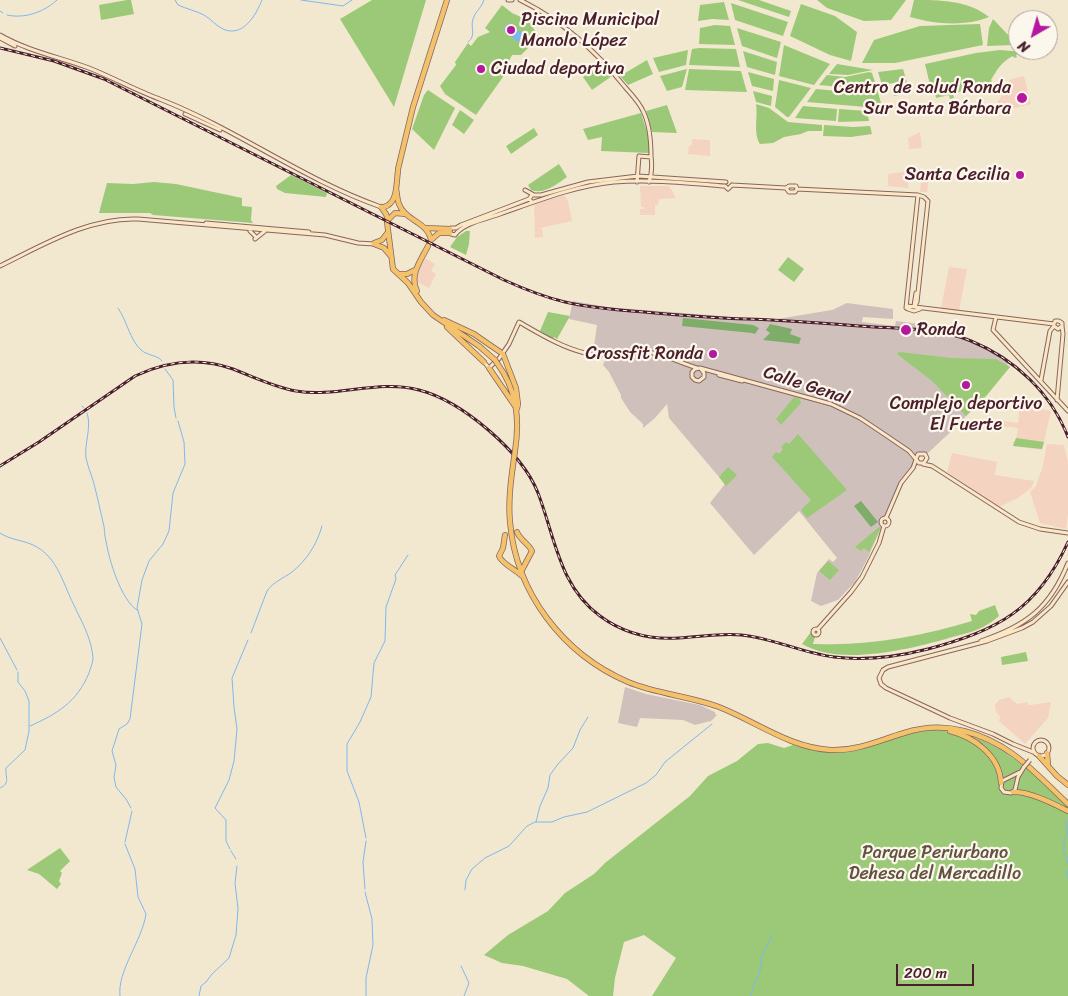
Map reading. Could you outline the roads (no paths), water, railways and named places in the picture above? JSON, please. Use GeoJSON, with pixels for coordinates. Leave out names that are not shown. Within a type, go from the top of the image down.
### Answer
{"type":"FeatureCollection","features":[{"type":"Feature","properties":{"kind":"main road"},"geometry":{"type":"LineString","coordinates":[[429,56],[446,0]]}},
{"type":"Feature","properties":{"kind":"main road"},"geometry":{"type":"LineString","coordinates":[[388,221],[396,213],[398,170],[406,132],[446,0]]}},
{"type":"Feature","properties":{"kind":"main road"},"geometry":{"type":"LineString","coordinates":[[520,0],[569,30],[616,76],[643,109],[651,134],[652,157],[648,182]]}},
{"type":"Feature","properties":{"kind":"main road"},"geometry":{"type":"LineString","coordinates":[[2,37],[18,47],[37,54],[68,61]]}},
{"type":"Feature","properties":{"kind":"main road"},"geometry":{"type":"LineString","coordinates":[[2,37],[28,49],[68,61],[110,77],[200,118],[356,197],[396,213],[406,214]]}},
{"type":"Feature","properties":{"kind":"main road"},"geometry":{"type":"LineString","coordinates":[[158,99],[244,140]]}},
{"type":"Feature","properties":{"kind":"main road"},"geometry":{"type":"LineString","coordinates":[[191,116],[200,118],[210,125]]}},
{"type":"Feature","properties":{"kind":"main road"},"geometry":{"type":"LineString","coordinates":[[637,182],[639,156],[652,157]]}},
{"type":"Feature","properties":{"kind":"main road"},"geometry":{"type":"LineString","coordinates":[[532,200],[536,198],[535,196],[588,182],[638,176],[725,184]]}},
{"type":"Feature","properties":{"kind":"main road"},"geometry":{"type":"LineString","coordinates":[[396,190],[398,203],[406,214],[426,228],[450,231],[454,235],[457,230],[532,200],[614,182],[725,184],[731,182],[732,185],[786,188],[796,186],[797,189],[924,197],[928,201],[916,306]]}},
{"type":"Feature","properties":{"kind":"main road"},"geometry":{"type":"LineString","coordinates":[[382,207],[391,204],[396,190]]}},
{"type":"Feature","properties":{"kind":"main road"},"geometry":{"type":"LineString","coordinates":[[525,190],[531,194],[540,195]]}},
{"type":"Feature","properties":{"kind":"main road"},"geometry":{"type":"LineString","coordinates":[[916,306],[908,310],[907,306],[918,197]]}},
{"type":"Feature","properties":{"kind":"main road"},"geometry":{"type":"LineString","coordinates":[[382,207],[388,221],[393,269],[411,286],[427,309],[498,360],[506,360],[516,388],[518,404],[518,429],[510,483],[509,513],[516,554],[524,577],[545,617],[577,651],[609,673],[630,683],[657,692],[719,707],[799,744],[816,749],[844,750],[870,745],[906,732],[936,728],[965,731],[1005,748],[1029,766],[1067,803]]}},
{"type":"Feature","properties":{"kind":"main road"},"geometry":{"type":"LineString","coordinates":[[0,266],[94,223],[125,218],[278,229],[325,235],[374,244],[384,248],[391,256]]}},
{"type":"Feature","properties":{"kind":"main road"},"geometry":{"type":"LineString","coordinates":[[188,223],[325,235]]}},
{"type":"Feature","properties":{"kind":"main road"},"geometry":{"type":"LineString","coordinates":[[239,226],[258,230],[278,229]]}},
{"type":"Feature","properties":{"kind":"main road"},"geometry":{"type":"LineString","coordinates":[[426,228],[431,240],[439,233],[450,231],[452,228],[457,230]]}},
{"type":"Feature","properties":{"kind":"main road"},"geometry":{"type":"LineString","coordinates":[[244,229],[257,235]]}},
{"type":"Feature","properties":{"kind":"main road"},"geometry":{"type":"LineString","coordinates":[[257,235],[258,230]]}},
{"type":"Feature","properties":{"kind":"main road"},"geometry":{"type":"LineString","coordinates":[[257,235],[265,230]]}},
{"type":"Feature","properties":{"kind":"main road"},"geometry":{"type":"LineString","coordinates":[[374,244],[382,240],[388,232]]}},
{"type":"Feature","properties":{"kind":"main road"},"geometry":{"type":"LineString","coordinates":[[428,246],[416,269],[413,280],[416,288],[423,300],[440,319],[484,362],[517,409]]}},
{"type":"Feature","properties":{"kind":"main road"},"geometry":{"type":"LineString","coordinates":[[399,274],[408,274],[416,269]]}},
{"type":"Feature","properties":{"kind":"main road"},"geometry":{"type":"LineString","coordinates":[[916,306],[921,309],[1054,325],[1058,329],[1062,326]]}},
{"type":"Feature","properties":{"kind":"main road"},"geometry":{"type":"LineString","coordinates":[[996,317],[993,330],[1068,411]]}},
{"type":"Feature","properties":{"kind":"main road"},"geometry":{"type":"LineString","coordinates":[[440,319],[474,334],[498,360],[508,381],[517,409]]}},
{"type":"Feature","properties":{"kind":"main road"},"geometry":{"type":"LineString","coordinates":[[1040,381],[1051,328],[1055,321],[1059,321],[1062,323],[1063,334],[1057,400]]}},
{"type":"Feature","properties":{"kind":"main road","name":"Calle Genal"},"geometry":{"type":"LineString","coordinates":[[498,360],[514,334],[518,322],[561,345],[586,353],[606,355],[646,352],[664,356],[699,369],[831,404],[862,420],[909,451],[916,459]]}},
{"type":"Feature","properties":{"kind":"main road"},"geometry":{"type":"LineString","coordinates":[[489,368],[498,360]]}},
{"type":"Feature","properties":{"kind":"main road"},"geometry":{"type":"LineString","coordinates":[[687,365],[691,375],[693,379],[696,381],[704,378],[704,373],[699,369],[693,370],[691,375]]}},
{"type":"Feature","properties":{"kind":"main road","name":"Calle Genal"},"geometry":{"type":"LineString","coordinates":[[704,378],[710,373],[733,377]]}},
{"type":"Feature","properties":{"kind":"main road","name":"Calle Genal"},"geometry":{"type":"LineString","coordinates":[[719,375],[745,381]]}},
{"type":"Feature","properties":{"kind":"main road","name":"Calle Genal"},"geometry":{"type":"LineString","coordinates":[[909,451],[920,454]]}},
{"type":"Feature","properties":{"kind":"main road"},"geometry":{"type":"LineString","coordinates":[[818,629],[862,577],[884,526],[889,524],[886,518],[901,483],[913,468],[916,459],[920,454],[925,454],[932,466]]}},
{"type":"Feature","properties":{"kind":"main road"},"geometry":{"type":"LineString","coordinates":[[913,468],[926,462],[927,458]]}},
{"type":"Feature","properties":{"kind":"main road"},"geometry":{"type":"LineString","coordinates":[[916,459],[918,463],[932,466],[1019,522],[1040,529],[1067,533]]}},
{"type":"Feature","properties":{"kind":"main road"},"geometry":{"type":"LineString","coordinates":[[517,532],[519,537],[532,551],[522,569],[524,577]]}},
{"type":"Feature","properties":{"kind":"main road"},"geometry":{"type":"LineString","coordinates":[[505,535],[503,548],[499,556],[502,562],[508,564],[524,577]]}},
{"type":"Feature","properties":{"kind":"main road"},"geometry":{"type":"LineString","coordinates":[[516,554],[522,559],[529,558]]}},
{"type":"Feature","properties":{"kind":"main road"},"geometry":{"type":"LineString","coordinates":[[508,564],[514,559],[516,554]]}},
{"type":"Feature","properties":{"kind":"main road"},"geometry":{"type":"LineString","coordinates":[[965,646],[1016,626],[1037,612],[1047,602],[1058,585],[1068,563]]}},
{"type":"Feature","properties":{"kind":"main road"},"geometry":{"type":"LineString","coordinates":[[1068,582],[1051,606],[1037,619],[1008,634],[888,667],[882,672],[879,680],[886,688],[918,704],[1033,752],[1048,765],[1056,776],[1068,785]]}},
{"type":"Feature","properties":{"kind":"main road"},"geometry":{"type":"LineString","coordinates":[[1051,596],[1053,600],[1056,600]]}},
{"type":"Feature","properties":{"kind":"main road"},"geometry":{"type":"LineString","coordinates":[[1047,602],[1050,602],[1051,606]]}},
{"type":"Feature","properties":{"kind":"main road"},"geometry":{"type":"LineString","coordinates":[[1037,612],[1037,619]]}},
{"type":"Feature","properties":{"kind":"main road"},"geometry":{"type":"LineString","coordinates":[[936,728],[963,735],[986,750],[996,767],[1001,788],[1004,792],[1008,794],[1019,792],[1068,811]]}},
{"type":"Feature","properties":{"kind":"main road"},"geometry":{"type":"LineString","coordinates":[[1022,747],[1038,741],[1045,742],[1048,746],[1048,765]]}},
{"type":"Feature","properties":{"kind":"main road"},"geometry":{"type":"LineString","coordinates":[[1031,760],[1033,744]]}},
{"type":"Feature","properties":{"kind":"main road"},"geometry":{"type":"LineString","coordinates":[[1001,783],[1006,778],[1011,778],[1020,772],[1031,760],[1044,756],[1047,753]]}},
{"type":"Feature","properties":{"kind":"main road"},"geometry":{"type":"LineString","coordinates":[[1014,792],[1017,788],[1016,782],[1020,772]]}},
{"type":"Feature","properties":{"kind":"main road"},"geometry":{"type":"LineString","coordinates":[[1011,778],[1016,782]]}},
{"type":"Feature","properties":{"kind":"water"},"geometry":{"type":"Polygon","coordinates":[[[509,23],[524,35],[518,42],[503,30],[509,23]]]}},
{"type":"Feature","properties":{"kind":"waterway"},"geometry":{"type":"LineString","coordinates":[[7,15],[21,16],[34,13],[46,8],[57,0]]}},
{"type":"Feature","properties":{"kind":"waterway"},"geometry":{"type":"LineString","coordinates":[[175,0],[178,5],[204,15],[220,28],[230,31],[243,28],[252,18],[262,0]]}},
{"type":"Feature","properties":{"kind":"waterway"},"geometry":{"type":"LineString","coordinates":[[301,0],[343,6],[352,0]]}},
{"type":"Feature","properties":{"kind":"waterway"},"geometry":{"type":"LineString","coordinates":[[468,42],[473,34],[472,22],[474,16],[484,0]]}},
{"type":"Feature","properties":{"kind":"waterway"},"geometry":{"type":"LineString","coordinates":[[118,308],[137,346],[144,352],[162,361]]}},
{"type":"Feature","properties":{"kind":"waterway"},"geometry":{"type":"LineString","coordinates":[[165,369],[173,380],[176,418]]}},
{"type":"Feature","properties":{"kind":"waterway"},"geometry":{"type":"LineString","coordinates":[[87,413],[89,424],[86,458],[104,524],[105,539],[121,589],[131,605],[137,610]]}},
{"type":"Feature","properties":{"kind":"waterway"},"geometry":{"type":"LineString","coordinates":[[131,808],[116,787],[114,777],[116,765],[112,751],[119,729],[127,724],[130,719],[142,624],[137,608],[142,580],[149,561],[163,544],[169,531],[173,493],[185,464],[184,442],[178,421]]}},
{"type":"Feature","properties":{"kind":"waterway"},"geometry":{"type":"LineString","coordinates":[[251,633],[267,591],[272,585],[292,572],[307,557],[322,526]]}},
{"type":"Feature","properties":{"kind":"waterway"},"geometry":{"type":"LineString","coordinates":[[0,533],[42,550],[55,564],[76,609]]}},
{"type":"Feature","properties":{"kind":"waterway"},"geometry":{"type":"LineString","coordinates":[[347,755],[347,744],[360,722],[371,697],[374,663],[385,641],[386,607],[396,579],[395,575],[408,555]]}},
{"type":"Feature","properties":{"kind":"waterway"},"geometry":{"type":"LineString","coordinates":[[30,726],[49,717],[65,706],[79,692],[89,673],[93,660],[91,646],[76,610]]}},
{"type":"Feature","properties":{"kind":"waterway"},"geometry":{"type":"LineString","coordinates":[[0,638],[17,670]]}},
{"type":"Feature","properties":{"kind":"waterway"},"geometry":{"type":"LineString","coordinates":[[230,849],[226,841],[226,820],[215,808],[229,780],[234,761],[237,729],[232,678],[248,640]]}},
{"type":"Feature","properties":{"kind":"waterway"},"geometry":{"type":"LineString","coordinates":[[0,788],[6,782],[6,768],[25,750],[29,731],[29,701],[25,691],[18,682],[18,672]]}},
{"type":"Feature","properties":{"kind":"waterway"},"geometry":{"type":"LineString","coordinates":[[536,822],[540,806],[548,788],[550,775],[573,748],[580,730],[588,717]]}},
{"type":"Feature","properties":{"kind":"waterway"},"geometry":{"type":"LineString","coordinates":[[465,890],[466,880],[472,869],[485,858],[509,846],[527,826],[535,822],[552,822],[564,817],[587,812],[646,783],[656,775],[665,762],[712,724]]}},
{"type":"Feature","properties":{"kind":"waterway"},"geometry":{"type":"LineString","coordinates":[[347,756],[347,771],[359,802],[366,838]]}},
{"type":"Feature","properties":{"kind":"waterway"},"geometry":{"type":"LineString","coordinates":[[125,842],[132,811]]}},
{"type":"Feature","properties":{"kind":"waterway"},"geometry":{"type":"LineString","coordinates":[[1066,819],[1067,835],[1064,841],[1064,852],[1068,863]]}},
{"type":"Feature","properties":{"kind":"waterway"},"geometry":{"type":"LineString","coordinates":[[365,889],[363,862],[366,841]]}},
{"type":"Feature","properties":{"kind":"waterway"},"geometry":{"type":"LineString","coordinates":[[120,996],[122,976],[140,935],[146,914],[138,897],[135,869],[125,844]]}},
{"type":"Feature","properties":{"kind":"waterway"},"geometry":{"type":"LineString","coordinates":[[231,851],[236,859]]}},
{"type":"Feature","properties":{"kind":"waterway"},"geometry":{"type":"LineString","coordinates":[[199,996],[201,986],[229,958],[236,935],[238,909],[235,883],[237,866]]}},
{"type":"Feature","properties":{"kind":"waterway"},"geometry":{"type":"LineString","coordinates":[[1068,869],[1068,879]]}},
{"type":"Feature","properties":{"kind":"waterway"},"geometry":{"type":"LineString","coordinates":[[365,892],[372,919],[373,945],[366,978],[366,996]]}},
{"type":"Feature","properties":{"kind":"waterway"},"geometry":{"type":"LineString","coordinates":[[750,996],[761,968],[761,958],[772,935]]}},
{"type":"Feature","properties":{"kind":"waterway"},"geometry":{"type":"LineString","coordinates":[[461,966],[469,983],[464,996]]}},
{"type":"Feature","properties":{"kind":"railway"},"geometry":{"type":"LineString","coordinates":[[0,48],[54,61],[104,79],[504,280],[549,298],[585,306],[624,310],[708,317],[916,329],[958,336],[987,348],[1030,379],[1052,406],[1068,437]]}},
{"type":"Feature","properties":{"kind":"railway"},"geometry":{"type":"LineString","coordinates":[[0,466],[39,442],[135,376],[171,364],[195,362],[220,365],[288,389],[311,393],[388,386],[419,390],[436,396],[471,417],[489,430],[519,461],[538,493],[567,576],[586,604],[609,622],[628,631],[658,638],[741,635],[765,639],[822,655],[858,659],[881,658],[916,652],[953,642],[995,625],[1029,601],[1043,585],[1068,542]]}},
{"type":"Feature","properties":{"kind":"place","name":"Piscina Municipal Manolo López"},"geometry":{"type":"Point","coordinates":[511,30]}},
{"type":"Feature","properties":{"kind":"place","name":"Ciudad deportiva"},"geometry":{"type":"Point","coordinates":[481,69]}},
{"type":"Feature","properties":{"kind":"place","name":"Centro de salud Ronda Sur Santa Bárbara"},"geometry":{"type":"Point","coordinates":[1022,98]}},
{"type":"Feature","properties":{"kind":"place","name":"Santa Cecilia"},"geometry":{"type":"Point","coordinates":[1020,175]}},
{"type":"Feature","properties":{"kind":"place","name":"Ronda"},"geometry":{"type":"Point","coordinates":[906,330]}},
{"type":"Feature","properties":{"kind":"place","name":"Crossfit Ronda"},"geometry":{"type":"Point","coordinates":[713,354]}},
{"type":"Feature","properties":{"kind":"place","name":"Complejo deportivo El Fuerte"},"geometry":{"type":"Point","coordinates":[966,385]}},
{"type":"Feature","properties":{"kind":"park label","name":"Parque Periurbano Dehesa del Mercadillo"},"geometry":{"type":"Point","coordinates":[935,863]}}]}
